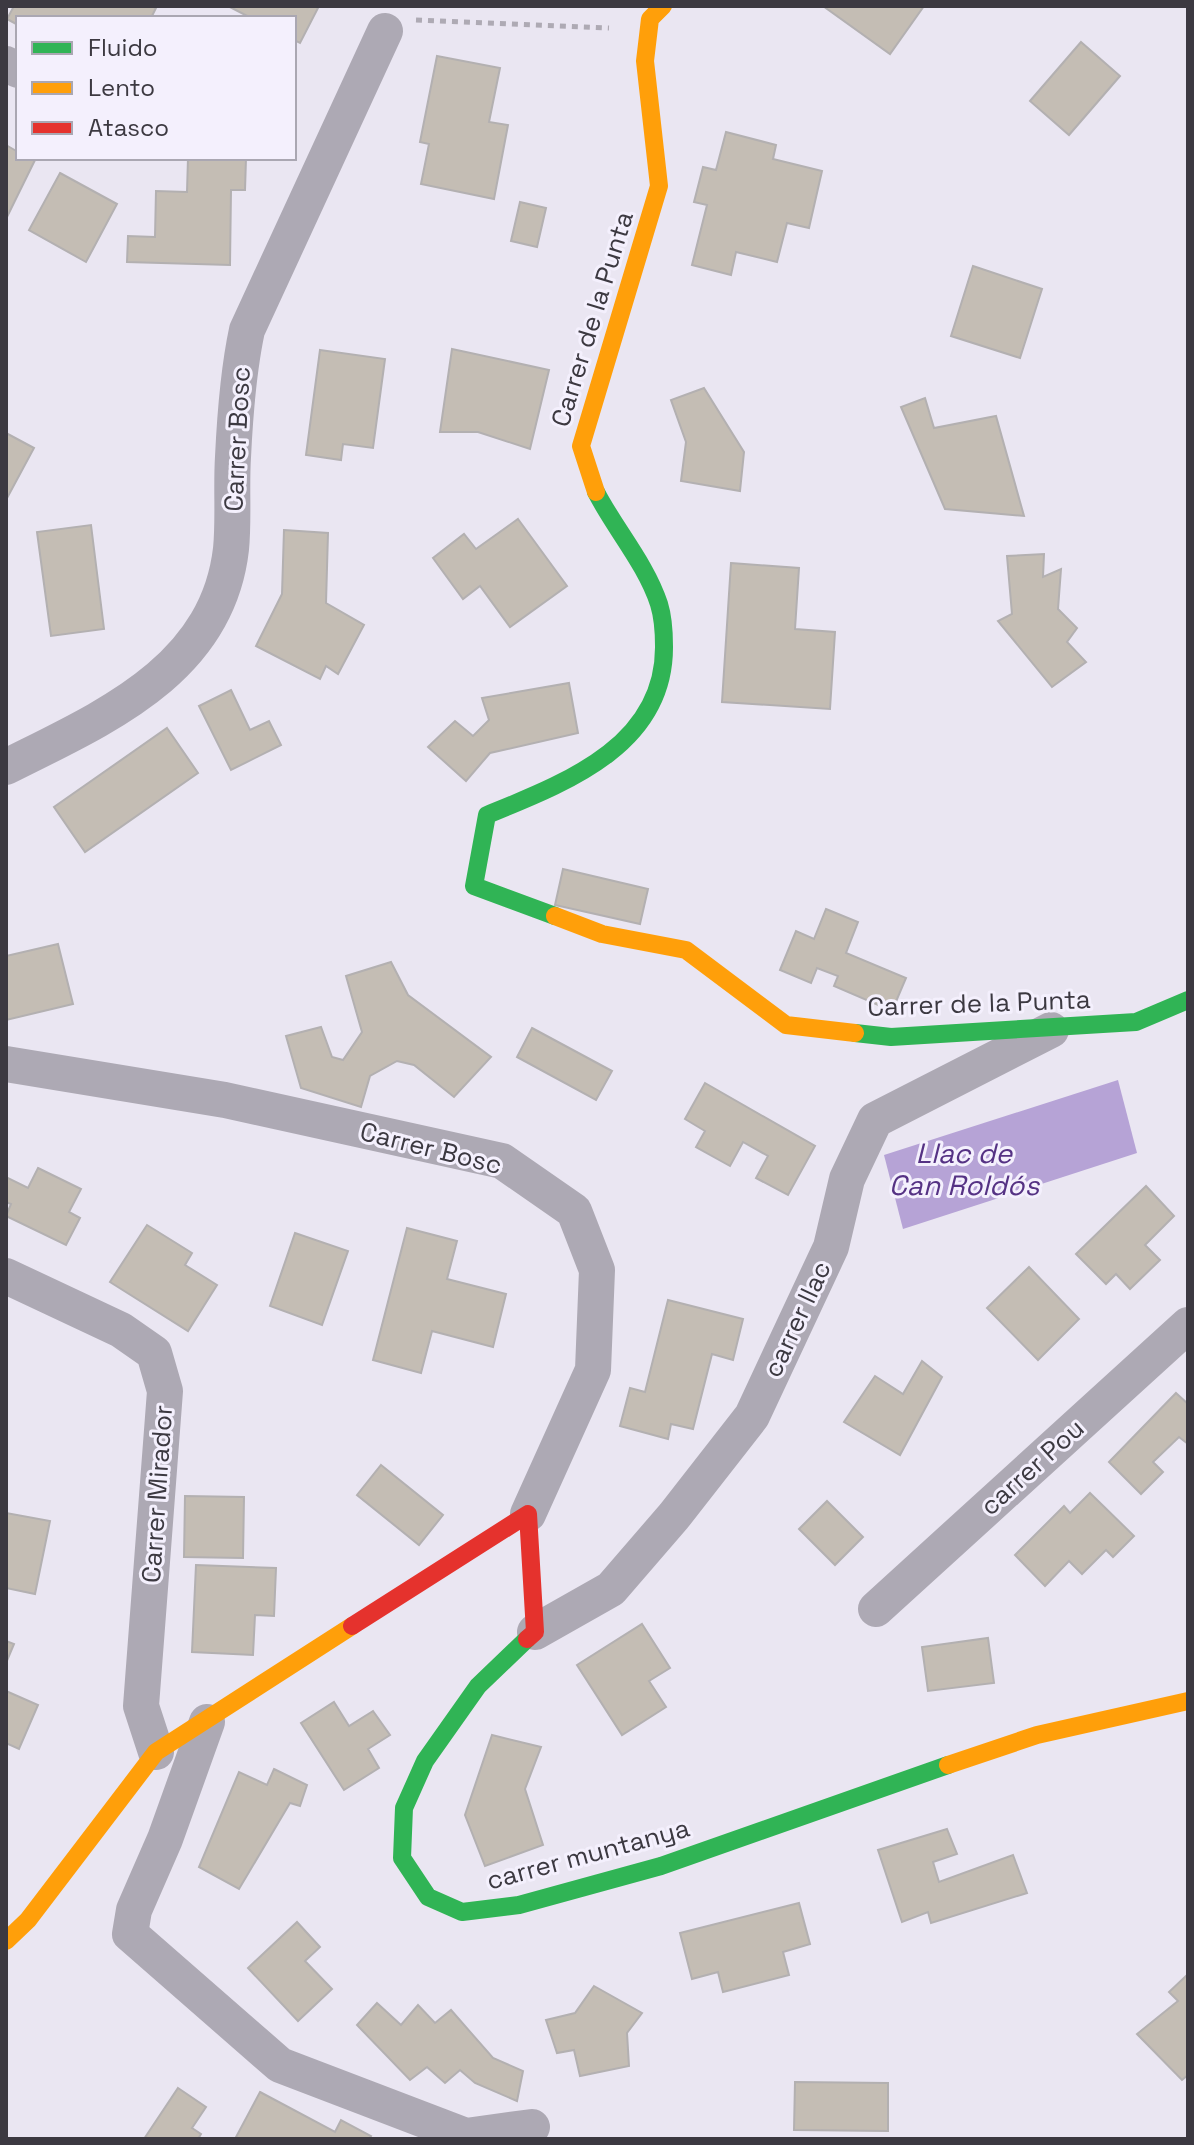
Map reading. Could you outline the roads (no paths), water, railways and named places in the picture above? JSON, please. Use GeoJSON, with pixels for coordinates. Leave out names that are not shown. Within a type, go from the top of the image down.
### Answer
{"type":"FeatureCollection","features":[{"type":"Feature","properties":{"kind":"street","name":"Carrer de la Punta"},"geometry":{"type":"LineString","coordinates":[[663,6],[650,19],[645,61],[659,186],[581,446],[592,488],[658,602],[668,660],[652,710],[608,756],[557,786],[487,815],[474,886],[602,934],[686,950],[786,1025],[891,1037],[1056,1027],[1136,1022],[1188,1000]]}},
{"type":"Feature","properties":{"kind":"street","name":"Carrer Bosc"},"geometry":{"type":"LineString","coordinates":[[6,767],[79,731],[154,683],[186,655],[209,621],[225,582],[231,548],[239,367],[247,330],[385,31]]}},
{"type":"Feature","properties":{"kind":"street","name":"carrer llac"},"geometry":{"type":"LineString","coordinates":[[535,1632],[611,1589],[674,1516],[752,1416],[831,1247],[847,1179],[875,1120],[1056,1027]]}},
{"type":"Feature","properties":{"kind":"street","name":"Carrer Bosc"},"geometry":{"type":"LineString","coordinates":[[6,1064],[225,1100],[502,1161],[574,1211],[597,1270],[593,1370],[528,1514]]}},
{"type":"Feature","properties":{"kind":"street","name":"Carrer Mirador"},"geometry":{"type":"LineString","coordinates":[[6,1276],[121,1330],[154,1353],[165,1391],[141,1706],[156,1752]]}},
{"type":"Feature","properties":{"kind":"street","name":"carrer Pou"},"geometry":{"type":"LineString","coordinates":[[876,1609],[1188,1325]]}},
{"type":"Feature","properties":{"kind":"street"},"geometry":{"type":"LineString","coordinates":[[6,1941],[28,1920],[156,1752],[528,1514],[535,1632]]}},
{"type":"Feature","properties":{"kind":"street","name":"carrer muntanya"},"geometry":{"type":"LineString","coordinates":[[535,1632],[478,1686],[425,1761],[404,1808],[402,1858],[428,1897],[462,1912],[519,1905],[661,1866],[856,1795],[1037,1735],[1188,1701]]}},
{"type":"Feature","properties":{"kind":"street"},"geometry":{"type":"LineString","coordinates":[[207,1722],[165,1839],[134,1910],[130,1934],[280,2065],[466,2136],[532,2127]]}},
{"type":"Feature","properties":{"kind":"water","name":"Llac de Can Roldós"},"geometry":{"type":"Polygon","coordinates":[[[1118,1080],[1137,1153],[903,1229],[884,1155],[1118,1080]]]}}]}
